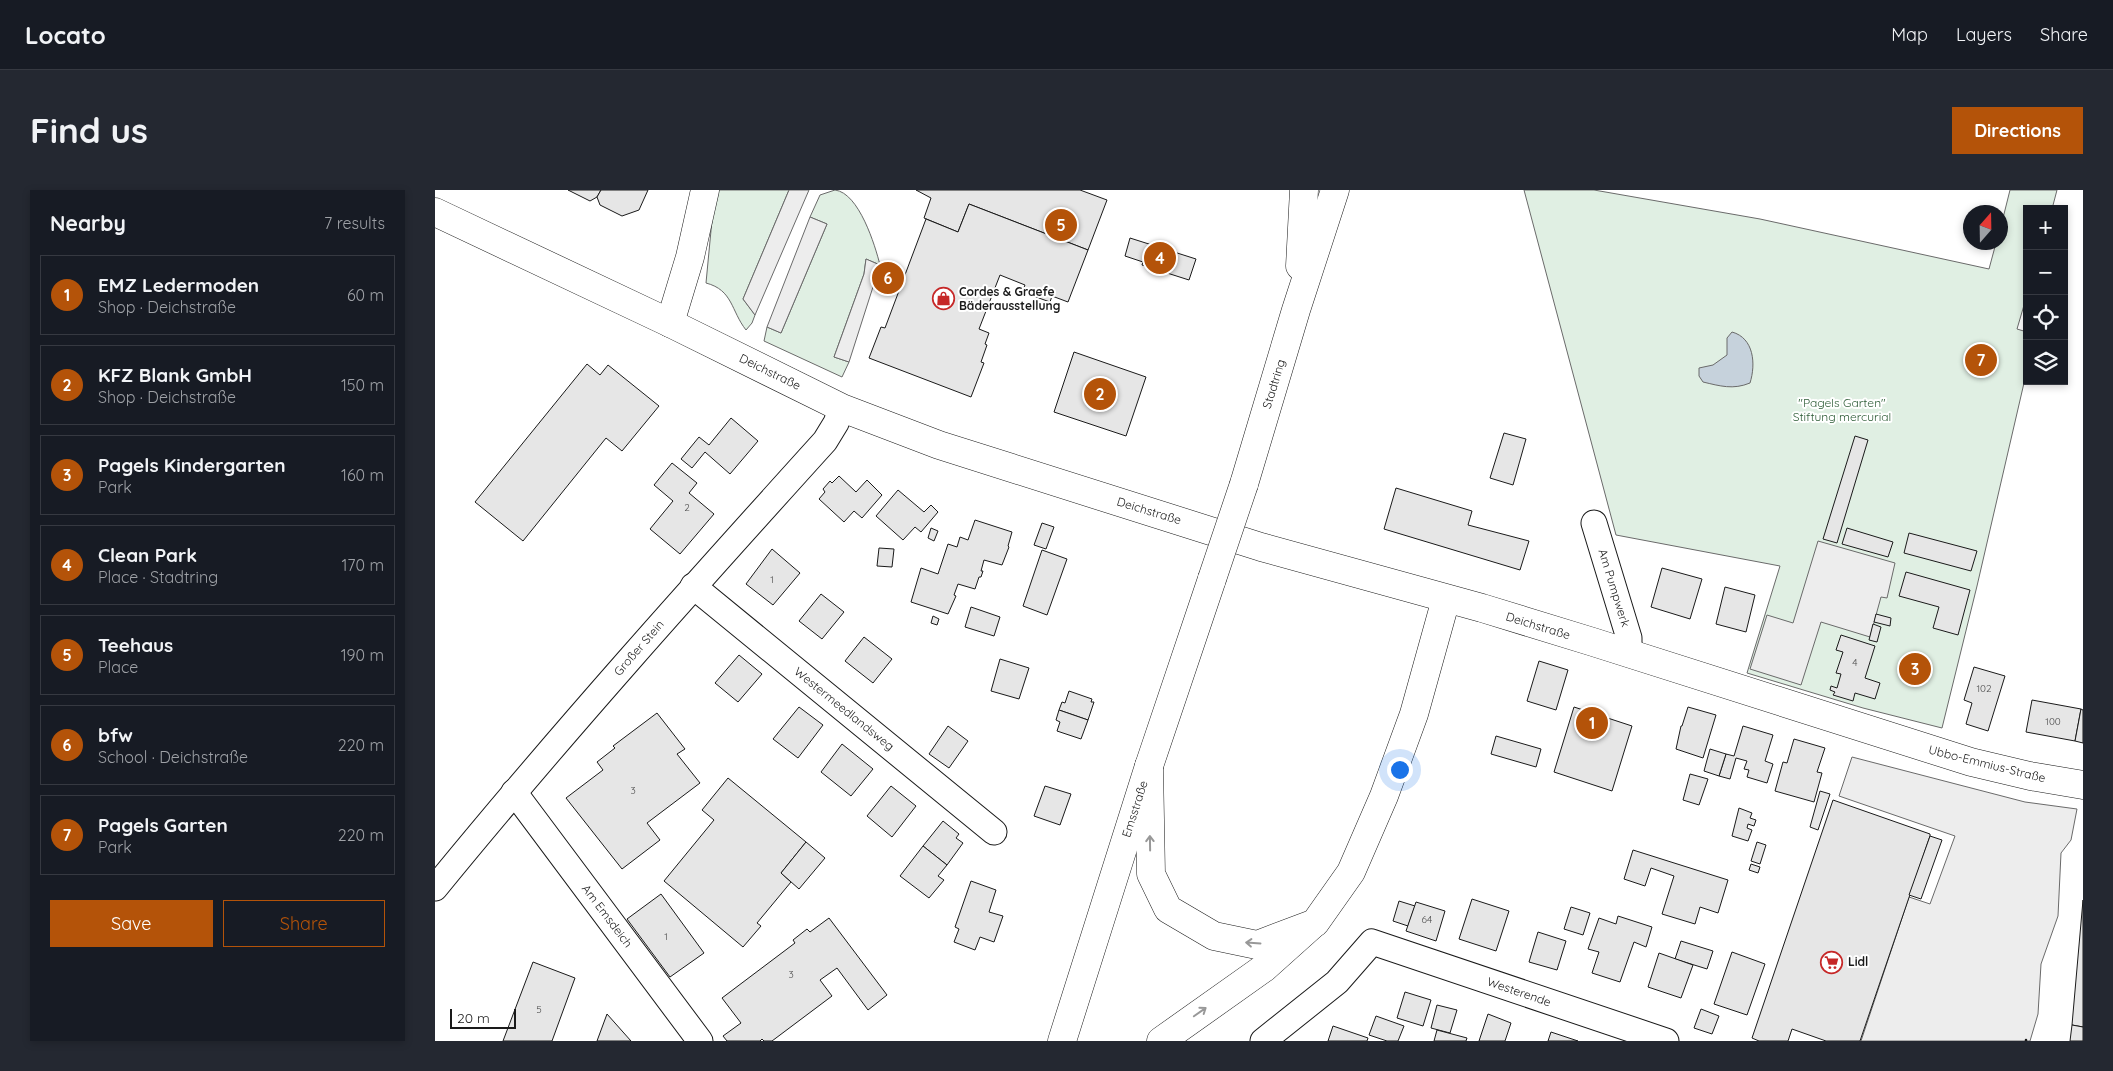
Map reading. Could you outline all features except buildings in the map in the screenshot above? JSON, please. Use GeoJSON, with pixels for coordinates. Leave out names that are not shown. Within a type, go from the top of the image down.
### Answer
{"type":"FeatureCollection","features":[{"type":"Feature","properties":{"kind":"main road"},"geometry":{"type":"LineString","coordinates":[[670,323],[690,257],[705,190]]}},
{"type":"Feature","properties":{"kind":"main road"},"geometry":{"type":"LineString","coordinates":[[1296,310],[1304,190]]}},
{"type":"Feature","properties":{"kind":"main road","name":"Stadtring"},"geometry":{"type":"LineString","coordinates":[[1212,579],[1244,484],[1296,310],[1335,190]]}},
{"type":"Feature","properties":{"kind":"main road","name":"Deichstraße"},"geometry":{"type":"LineString","coordinates":[[435,212],[670,323],[843,408],[939,446],[1261,547],[1629,653],[1891,738]]}},
{"type":"Feature","properties":{"kind":"main road","name":"Emsstraße"},"geometry":{"type":"LineString","coordinates":[[1062,1041],[1149,766],[1212,579]]}},
{"type":"Feature","properties":{"kind":"main road"},"geometry":{"type":"LineString","coordinates":[[1161,1041],[1264,968],[1315,922],[1351,872],[1384,796],[1414,714],[1446,599]]}},
{"type":"Feature","properties":{"kind":"main road","name":"Ubbo-Emmius-Straße"},"geometry":{"type":"LineString","coordinates":[[1891,738],[1971,762],[2030,776],[2083,785]]}},
{"type":"Feature","properties":{"kind":"main road"},"geometry":{"type":"LineString","coordinates":[[1149,766],[1151,874],[1169,909],[1214,936],[1257,945],[1315,922]]}},
{"type":"Feature","properties":{"kind":"street","name":"Großer Stein"},"geometry":{"type":"LineString","coordinates":[[435,888],[514,792],[693,586],[825,441],[843,408]]}},
{"type":"Feature","properties":{"kind":"street","name":"Am Pumpwerk"},"geometry":{"type":"LineString","coordinates":[[1595,523],[1629,638],[1629,653]]}},
{"type":"Feature","properties":{"kind":"street","name":"Westermeedlandsweg"},"geometry":{"type":"LineString","coordinates":[[693,586],[994,832]]}},
{"type":"Feature","properties":{"kind":"street","name":"Am Emsdeich"},"geometry":{"type":"LineString","coordinates":[[514,792],[699,1041]]}},
{"type":"Feature","properties":{"kind":"street","name":"Westerende"},"geometry":{"type":"LineString","coordinates":[[1263,1041],[1337,982],[1372,942],[1666,1041]]}},
{"type":"Feature","properties":{"kind":"green space"},"geometry":{"type":"Polygon","coordinates":[[[718,190],[789,190],[743,299],[755,315],[752,323],[746,330],[727,296],[715,286],[706,283],[712,220],[718,190]]]}},
{"type":"Feature","properties":{"kind":"green space"},"geometry":{"type":"Polygon","coordinates":[[[835,190],[844,193],[851,200],[865,221],[880,265],[866,259],[864,274],[834,357],[849,362],[842,377],[764,341],[767,327],[781,333],[827,224],[810,217],[820,195],[835,190]]]}},
{"type":"Feature","properties":{"kind":"green space","name":"\"Pagels Garten\" Stiftung mercurial"},"geometry":{"type":"Polygon","coordinates":[[[1524,190],[1594,190],[1760,219],[1989,269],[1994,250],[2008,250],[2008,205],[2006,205],[2010,190],[2057,190],[2053,205],[2023,205],[2023,309],[2017,329],[2023,331],[2024,385],[1942,728],[1863,708],[1747,673],[1780,566],[1616,535],[1524,190]]]}},
{"type":"Feature","properties":{"kind":"shaded area"},"geometry":{"type":"Polygon","coordinates":[[[789,190],[809,190],[755,315],[743,299],[789,190]]]}},
{"type":"Feature","properties":{"kind":"shaded area"},"geometry":{"type":"Polygon","coordinates":[[[810,217],[827,224],[781,333],[767,327],[810,217]]]}},
{"type":"Feature","properties":{"kind":"shaded area"},"geometry":{"type":"Polygon","coordinates":[[[866,259],[880,265],[849,362],[834,357],[864,274],[866,259]]]}},
{"type":"Feature","properties":{"kind":"shaded area"},"geometry":{"type":"Polygon","coordinates":[[[1732,332],[1739,335],[1749,346],[1753,360],[1750,383],[1732,387],[1703,382],[1699,376],[1699,368],[1713,365],[1727,355],[1727,338],[1732,332]]]}},
{"type":"Feature","properties":{"kind":"shaded area"},"geometry":{"type":"Polygon","coordinates":[[[1818,541],[1895,563],[1887,598],[1881,597],[1870,637],[1821,622],[1801,685],[1750,669],[1767,615],[1793,623],[1818,541]]]}},
{"type":"Feature","properties":{"kind":"shaded area","name":"Lidl"},"geometry":{"type":"Polygon","coordinates":[[[1852,757],[2025,802],[2077,809],[2071,840],[2061,853],[2058,916],[2041,964],[2038,1014],[2030,1041],[1861,1041],[1909,897],[1930,904],[1955,836],[1839,796],[1852,757]]]}},
{"type":"Feature","properties":{"kind":"place","name":"Teehaus"},"geometry":{"type":"Point","coordinates":[1061,225]}},
{"type":"Feature","properties":{"kind":"place","name":"Clean Park"},"geometry":{"type":"Point","coordinates":[1160,258]}},
{"type":"Feature","properties":{"kind":"place","name":"bfw"},"geometry":{"type":"Point","coordinates":[888,278]}},
{"type":"Feature","properties":{"kind":"place","name":"Cordes & Graefe Bäderausstellung"},"geometry":{"type":"Point","coordinates":[943,299]}},
{"type":"Feature","properties":{"kind":"place","name":"Pagels Garten"},"geometry":{"type":"Point","coordinates":[1981,360]}},
{"type":"Feature","properties":{"kind":"place","name":"KFZ Blank GmbH"},"geometry":{"type":"Point","coordinates":[1100,394]}},
{"type":"Feature","properties":{"kind":"place","name":"Pagels Kindergarten"},"geometry":{"type":"Point","coordinates":[1915,669]}},
{"type":"Feature","properties":{"kind":"place","name":"EMZ Ledermoden"},"geometry":{"type":"Point","coordinates":[1592,723]}},
{"type":"Feature","properties":{"kind":"place","name":"Lidl"},"geometry":{"type":"Point","coordinates":[1832,962]}}]}
